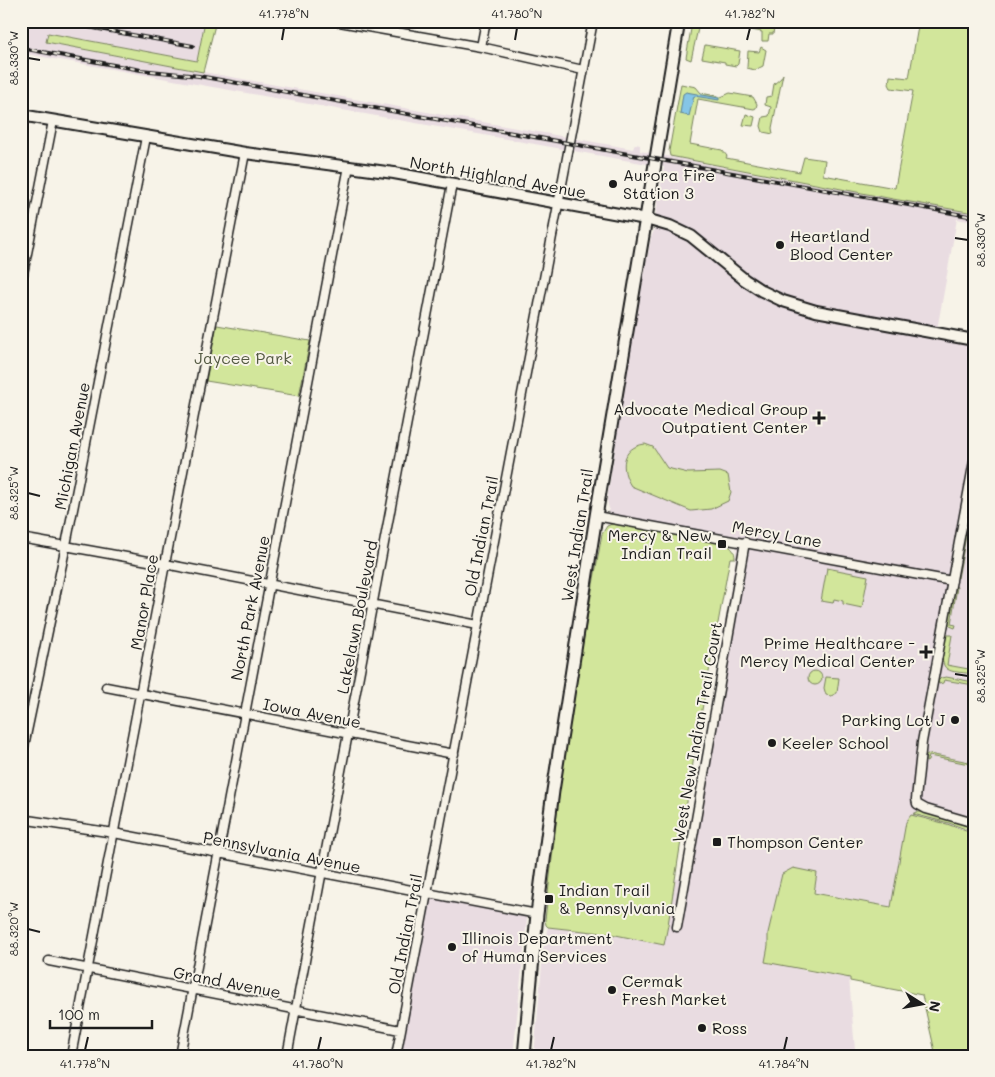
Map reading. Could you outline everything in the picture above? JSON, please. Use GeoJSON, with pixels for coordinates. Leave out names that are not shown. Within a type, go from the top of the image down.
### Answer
{"type":"FeatureCollection","features":[{"type":"Feature","properties":{"kind":"main road","name":"West Indian Trail"},"geometry":{"type":"LineString","coordinates":[[524,1056],[537,914],[553,791],[596,516],[679,21]]}},
{"type":"Feature","properties":{"kind":"street"},"geometry":{"type":"LineString","coordinates":[[334,21],[380,26],[583,70]]}},
{"type":"Feature","properties":{"kind":"street"},"geometry":{"type":"LineString","coordinates":[[481,48],[486,21]]}},
{"type":"Feature","properties":{"kind":"street","name":"Old Indian Trail"},"geometry":{"type":"LineString","coordinates":[[396,1056],[593,21]]}},
{"type":"Feature","properties":{"kind":"street","name":"North Highland Avenue"},"geometry":{"type":"LineString","coordinates":[[21,115],[245,153],[349,166],[646,219],[670,226],[691,236],[745,280],[783,301],[816,311],[974,340]]}},
{"type":"Feature","properties":{"kind":"street"},"geometry":{"type":"LineString","coordinates":[[21,284],[53,121]]}},
{"type":"Feature","properties":{"kind":"street","name":"Michigan Avenue"},"geometry":{"type":"LineString","coordinates":[[21,760],[66,546],[146,137]]}},
{"type":"Feature","properties":{"kind":"street","name":"Manor Place"},"geometry":{"type":"LineString","coordinates":[[71,1056],[245,153]]}},
{"type":"Feature","properties":{"kind":"street","name":"North Park Avenue"},"geometry":{"type":"LineString","coordinates":[[180,1056],[349,166]]}},
{"type":"Feature","properties":{"kind":"street","name":"Lakelawn Boulevard"},"geometry":{"type":"LineString","coordinates":[[287,1056],[323,874],[452,184]]}},
{"type":"Feature","properties":{"kind":"street"},"geometry":{"type":"LineString","coordinates":[[974,461],[922,742],[916,799],[917,804],[926,809],[974,823]]}},
{"type":"Feature","properties":{"kind":"street","name":"Mercy Lane"},"geometry":{"type":"LineString","coordinates":[[596,516],[952,581]]}},
{"type":"Feature","properties":{"kind":"street"},"geometry":{"type":"LineString","coordinates":[[21,538],[478,625]]}},
{"type":"Feature","properties":{"kind":"street","name":"West New Indian Trail Court"},"geometry":{"type":"LineString","coordinates":[[677,927],[745,542]]}},
{"type":"Feature","properties":{"kind":"street","name":"Iowa Avenue"},"geometry":{"type":"LineString","coordinates":[[106,687],[454,754]]}},
{"type":"Feature","properties":{"kind":"street","name":"Pennsylvania Avenue"},"geometry":{"type":"LineString","coordinates":[[21,819],[114,833],[537,914]]}},
{"type":"Feature","properties":{"kind":"street","name":"Grand Avenue"},"geometry":{"type":"LineString","coordinates":[[49,961],[400,1030]]}},
{"type":"Feature","properties":{"kind":"shaded area"},"geometry":{"type":"Polygon","coordinates":[[[21,21],[205,21],[197,61],[48,33],[46,42],[633,149],[635,144],[640,145],[640,151],[974,213],[974,222],[957,219],[937,330],[811,307],[767,290],[693,231],[675,223],[655,218],[664,167],[21,53],[21,21]]]}},
{"type":"Feature","properties":{"kind":"shaded area"},"geometry":{"type":"Polygon","coordinates":[[[660,228],[687,238],[755,293],[780,306],[803,314],[974,345],[974,1056],[927,936],[891,907],[814,892],[801,970],[849,978],[855,1050],[906,1056],[534,1056],[544,941],[548,927],[611,934],[664,945],[675,879],[682,879],[735,563],[737,545],[658,530],[607,526],[609,509],[607,500],[626,375],[651,237],[655,229],[660,228]]]}},
{"type":"Feature","properties":{"kind":"shaded area"},"geometry":{"type":"Polygon","coordinates":[[[432,890],[528,909],[513,1056],[399,1056],[432,890]]]}},
{"type":"Feature","properties":{"kind":"green space"},"geometry":{"type":"Polygon","coordinates":[[[205,21],[216,21],[203,72],[46,42],[48,33],[197,61],[205,21]]]}},
{"type":"Feature","properties":{"kind":"green space"},"geometry":{"type":"Polygon","coordinates":[[[729,21],[747,21],[745,30],[728,27],[729,21]]]}},
{"type":"Feature","properties":{"kind":"green space"},"geometry":{"type":"Polygon","coordinates":[[[753,21],[775,21],[773,34],[769,34],[768,41],[762,41],[762,32],[751,30],[753,21]]]}},
{"type":"Feature","properties":{"kind":"green space"},"geometry":{"type":"Polygon","coordinates":[[[919,21],[974,21],[974,213],[670,156],[669,151],[681,84],[696,87],[701,93],[721,97],[730,93],[753,97],[757,104],[754,109],[698,99],[690,144],[722,150],[727,156],[726,158],[800,172],[804,157],[825,160],[823,175],[895,188],[913,91],[891,88],[889,84],[890,76],[909,78],[919,21]]]}},
{"type":"Feature","properties":{"kind":"green space"},"geometry":{"type":"Polygon","coordinates":[[[692,23],[699,24],[691,60],[686,58],[692,23]]]}},
{"type":"Feature","properties":{"kind":"green space"},"geometry":{"type":"Polygon","coordinates":[[[705,45],[740,51],[738,64],[736,66],[702,58],[705,45]]]}},
{"type":"Feature","properties":{"kind":"green space"},"geometry":{"type":"Polygon","coordinates":[[[761,47],[766,50],[763,66],[755,70],[747,68],[748,51],[759,52],[761,47]]]}},
{"type":"Feature","properties":{"kind":"green space"},"geometry":{"type":"Polygon","coordinates":[[[783,74],[772,128],[773,134],[763,132],[761,126],[763,117],[769,116],[771,107],[765,105],[766,97],[772,96],[774,84],[783,74]]]}},
{"type":"Feature","properties":{"kind":"green space"},"geometry":{"type":"Polygon","coordinates":[[[746,114],[755,117],[753,126],[743,125],[746,114]]]}},
{"type":"Feature","properties":{"kind":"green space","name":"Jaycee Park"},"geometry":{"type":"Polygon","coordinates":[[[217,325],[310,341],[299,396],[206,381],[217,325]]]}},
{"type":"Feature","properties":{"kind":"green space"},"geometry":{"type":"Polygon","coordinates":[[[645,444],[653,447],[667,468],[688,473],[720,472],[728,475],[731,492],[728,501],[711,509],[691,511],[631,486],[624,466],[627,454],[631,449],[645,444]]]}},
{"type":"Feature","properties":{"kind":"green space"},"geometry":{"type":"Polygon","coordinates":[[[974,490],[974,495],[958,578],[972,492],[974,490]]]}},
{"type":"Feature","properties":{"kind":"green space"},"geometry":{"type":"Polygon","coordinates":[[[612,524],[658,530],[726,544],[733,550],[735,556],[735,558],[730,558],[697,737],[664,945],[611,934],[548,927],[545,920],[563,762],[573,697],[602,534],[607,526],[612,524]]]}},
{"type":"Feature","properties":{"kind":"green space"},"geometry":{"type":"Polygon","coordinates":[[[827,568],[868,576],[862,608],[843,604],[843,601],[834,599],[833,603],[821,601],[827,568]]]}},
{"type":"Feature","properties":{"kind":"green space"},"geometry":{"type":"Polygon","coordinates":[[[955,586],[957,587],[951,624],[956,625],[955,628],[948,623],[955,586]]]}},
{"type":"Feature","properties":{"kind":"green space"},"geometry":{"type":"Polygon","coordinates":[[[947,635],[952,635],[947,665],[974,670],[974,674],[954,672],[943,664],[943,650],[947,635]]]}},
{"type":"Feature","properties":{"kind":"green space"},"geometry":{"type":"Polygon","coordinates":[[[815,671],[820,673],[822,678],[820,683],[815,685],[810,683],[808,678],[810,673],[815,671]]]}},
{"type":"Feature","properties":{"kind":"green space"},"geometry":{"type":"Polygon","coordinates":[[[826,677],[839,678],[837,693],[831,696],[826,695],[824,688],[826,677]]]}},
{"type":"Feature","properties":{"kind":"green space"},"geometry":{"type":"Polygon","coordinates":[[[946,677],[974,682],[974,685],[944,680],[943,683],[939,684],[938,681],[941,678],[946,677]]]}},
{"type":"Feature","properties":{"kind":"green space"},"geometry":{"type":"Polygon","coordinates":[[[929,754],[974,763],[974,765],[929,756],[926,762],[926,756],[929,754]]]}},
{"type":"Feature","properties":{"kind":"green space"},"geometry":{"type":"Polygon","coordinates":[[[924,812],[974,828],[974,832],[949,823],[913,814],[924,812]]]}},
{"type":"Feature","properties":{"kind":"green space"},"geometry":{"type":"Polygon","coordinates":[[[911,815],[947,824],[974,834],[974,1056],[936,1056],[922,995],[850,981],[850,978],[765,962],[768,933],[782,874],[793,868],[817,873],[814,893],[891,907],[906,822],[911,815]]]}},
{"type":"Feature","properties":{"kind":"water"},"geometry":{"type":"Polygon","coordinates":[[[686,92],[719,98],[719,100],[694,96],[689,116],[680,114],[683,94],[686,92]]]}},
{"type":"Feature","properties":{"kind":"railway"},"geometry":{"type":"LineString","coordinates":[[55,21],[193,46]]}},
{"type":"Feature","properties":{"kind":"railway"},"geometry":{"type":"LineString","coordinates":[[21,48],[141,70],[199,76],[974,217]]}},
{"type":"Feature","properties":{"kind":"place","name":"Aurora Fire Station 3"},"geometry":{"type":"Point","coordinates":[613,184]}},
{"type":"Feature","properties":{"kind":"place","name":"Heartland Blood Center"},"geometry":{"type":"Point","coordinates":[780,245]}},
{"type":"Feature","properties":{"kind":"place","name":"Advocate Medical Group Outpatient Center"},"geometry":{"type":"Point","coordinates":[819,418]}},
{"type":"Feature","properties":{"kind":"place","name":"Mercy & New Indian Trail"},"geometry":{"type":"Point","coordinates":[722,544]}},
{"type":"Feature","properties":{"kind":"place","name":"Prime Healthcare - Mercy Medical Center"},"geometry":{"type":"Point","coordinates":[926,652]}},
{"type":"Feature","properties":{"kind":"place","name":"Parking Lot J"},"geometry":{"type":"Point","coordinates":[955,720]}},
{"type":"Feature","properties":{"kind":"place","name":"Keeler School"},"geometry":{"type":"Point","coordinates":[772,743]}},
{"type":"Feature","properties":{"kind":"place","name":"Thompson Center"},"geometry":{"type":"Point","coordinates":[717,842]}},
{"type":"Feature","properties":{"kind":"place","name":"Indian Trail & Pennsylvania"},"geometry":{"type":"Point","coordinates":[549,899]}},
{"type":"Feature","properties":{"kind":"place","name":"Illinois Department of Human Services"},"geometry":{"type":"Point","coordinates":[452,947]}},
{"type":"Feature","properties":{"kind":"place","name":"Cermak Fresh Market"},"geometry":{"type":"Point","coordinates":[612,990]}},
{"type":"Feature","properties":{"kind":"place","name":"Ross"},"geometry":{"type":"Point","coordinates":[702,1028]}}]}
